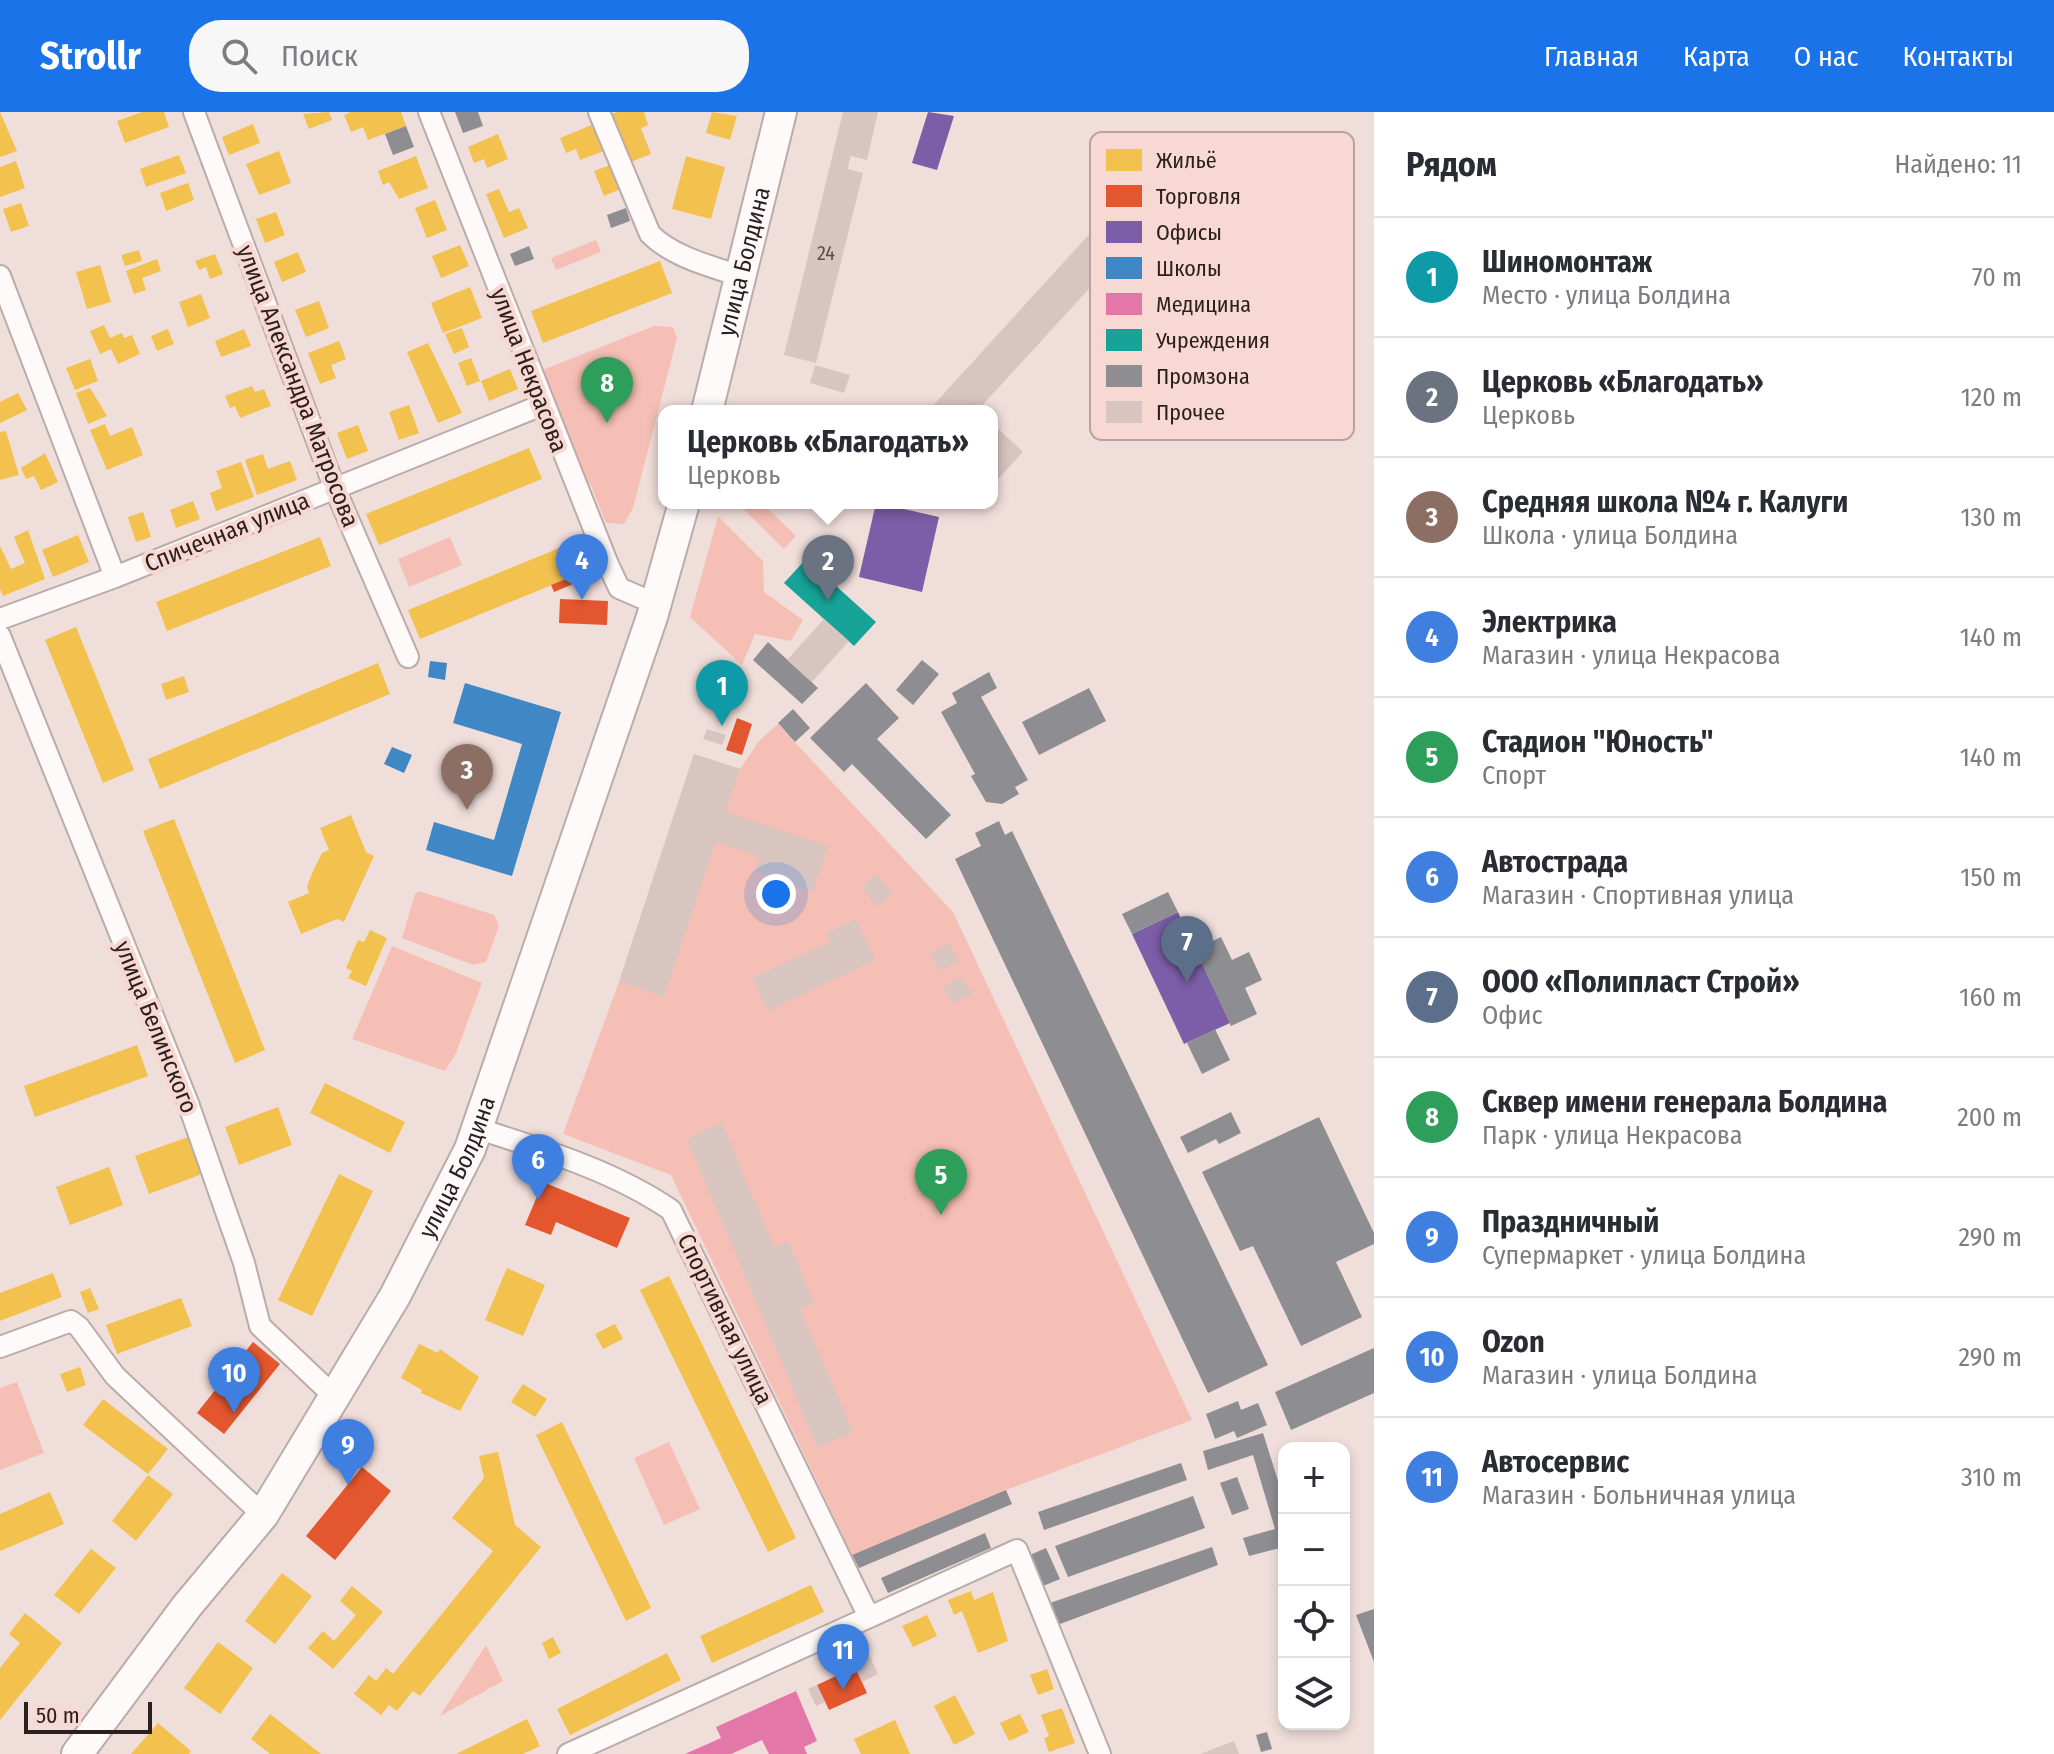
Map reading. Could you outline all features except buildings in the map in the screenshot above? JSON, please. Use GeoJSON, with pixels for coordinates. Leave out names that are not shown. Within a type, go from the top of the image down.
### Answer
{"type":"FeatureCollection","features":[{"type":"Feature","properties":{"kind":"main road","name":"улица Болдина"},"geometry":{"type":"LineString","coordinates":[[708,405],[781,112]]}},
{"type":"Feature","properties":{"kind":"main road","name":"улица Болдина"},"geometry":{"type":"LineString","coordinates":[[77,1754],[187,1606],[263,1515],[395,1296],[479,1129],[656,604],[682,509]]}},
{"type":"Feature","properties":{"kind":"street","name":"улица Александра Матросова"},"geometry":{"type":"LineString","coordinates":[[194,112],[335,489],[408,657]]}},
{"type":"Feature","properties":{"kind":"street","name":"улица Некрасова"},"geometry":{"type":"LineString","coordinates":[[429,112],[542,405],[619,588],[656,604]]}},
{"type":"Feature","properties":{"kind":"street"},"geometry":{"type":"LineString","coordinates":[[599,112],[650,234],[660,244],[701,263],[740,276]]}},
{"type":"Feature","properties":{"kind":"street"},"geometry":{"type":"LineString","coordinates":[[0,276],[115,577]]}},
{"type":"Feature","properties":{"kind":"street","name":"Спичечная улица"},"geometry":{"type":"LineString","coordinates":[[0,619],[115,577],[542,405]]}},
{"type":"Feature","properties":{"kind":"street","name":"улица Белинского"},"geometry":{"type":"LineString","coordinates":[[0,636],[188,1103],[244,1263],[260,1326],[336,1398]]}},
{"type":"Feature","properties":{"kind":"street","name":"Спортивная улица"},"geometry":{"type":"LineString","coordinates":[[479,1129],[543,1149],[645,1192],[671,1210],[869,1617]]}},
{"type":"Feature","properties":{"kind":"street"},"geometry":{"type":"LineString","coordinates":[[0,1347],[71,1321],[79,1327],[115,1376],[263,1515]]}},
{"type":"Feature","properties":{"kind":"street"},"geometry":{"type":"LineString","coordinates":[[568,1754],[1017,1550],[1100,1754]]}},
{"type":"Feature","properties":{"kind":"shaded area"},"geometry":{"type":"Polygon","coordinates":[[[596,240],[601,252],[556,270],[551,258],[596,240]]]}},
{"type":"Feature","properties":{"kind":"shaded area"},"geometry":{"type":"Polygon","coordinates":[[[654,326],[673,327],[677,338],[633,508],[624,524],[606,523],[590,483],[579,475],[540,371],[654,326]]]}},
{"type":"Feature","properties":{"kind":"shaded area"},"geometry":{"type":"Polygon","coordinates":[[[743,509],[768,509],[796,536],[784,549],[743,509]]]}},
{"type":"Feature","properties":{"kind":"shaded area"},"geometry":{"type":"Polygon","coordinates":[[[718,516],[763,561],[764,592],[803,620],[791,641],[755,634],[742,665],[690,617],[718,516]]]}},
{"type":"Feature","properties":{"kind":"shaded area"},"geometry":{"type":"Polygon","coordinates":[[[450,537],[462,565],[409,587],[398,559],[450,537]]]}},
{"type":"Feature","properties":{"kind":"shaded area"},"geometry":{"type":"Polygon","coordinates":[[[778,724],[953,912],[1192,1420],[1006,1490],[852,1555],[671,1175],[563,1134],[619,982],[694,754],[740,769],[759,741],[778,724]]]}},
{"type":"Feature","properties":{"kind":"shaded area"},"geometry":{"type":"Polygon","coordinates":[[[419,891],[494,915],[499,926],[486,962],[473,965],[402,938],[415,894],[419,891]]]}},
{"type":"Feature","properties":{"kind":"shaded area"},"geometry":{"type":"Polygon","coordinates":[[[392,946],[482,983],[456,1053],[445,1071],[352,1039],[392,946]]]}},
{"type":"Feature","properties":{"kind":"shaded area"},"geometry":{"type":"Polygon","coordinates":[[[17,1382],[44,1453],[0,1470],[0,1388],[17,1382]]]}},
{"type":"Feature","properties":{"kind":"shaded area"},"geometry":{"type":"Polygon","coordinates":[[[669,1442],[700,1509],[664,1525],[634,1458],[669,1442]]]}},
{"type":"Feature","properties":{"kind":"shaded area"},"geometry":{"type":"Polygon","coordinates":[[[486,1645],[503,1681],[440,1716],[486,1645]]]}},
{"type":"Feature","properties":{"kind":"place","name":"Сквер имени генерала Болдина"},"geometry":{"type":"Point","coordinates":[607,423]}},
{"type":"Feature","properties":{"kind":"place","name":"Электрика"},"geometry":{"type":"Point","coordinates":[582,600]}},
{"type":"Feature","properties":{"kind":"place","name":"Церковь «Благодать»"},"geometry":{"type":"Point","coordinates":[828,601]}},
{"type":"Feature","properties":{"kind":"place","name":"Шиномонтаж"},"geometry":{"type":"Point","coordinates":[722,726]}},
{"type":"Feature","properties":{"kind":"place","name":"Средняя школа №4 г. Калуги"},"geometry":{"type":"Point","coordinates":[467,810]}},
{"type":"Feature","properties":{"kind":"place","name":"ООО «Полипласт Строй»"},"geometry":{"type":"Point","coordinates":[1187,982]}},
{"type":"Feature","properties":{"kind":"place","name":"Автострада"},"geometry":{"type":"Point","coordinates":[538,1200]}},
{"type":"Feature","properties":{"kind":"place","name":"Стадион \"Юность\""},"geometry":{"type":"Point","coordinates":[941,1215]}},
{"type":"Feature","properties":{"kind":"place","name":"Ozon"},"geometry":{"type":"Point","coordinates":[234,1413]}},
{"type":"Feature","properties":{"kind":"place","name":"Праздничный"},"geometry":{"type":"Point","coordinates":[348,1485]}},
{"type":"Feature","properties":{"kind":"place","name":"Автосервис"},"geometry":{"type":"Point","coordinates":[843,1690]}}]}
